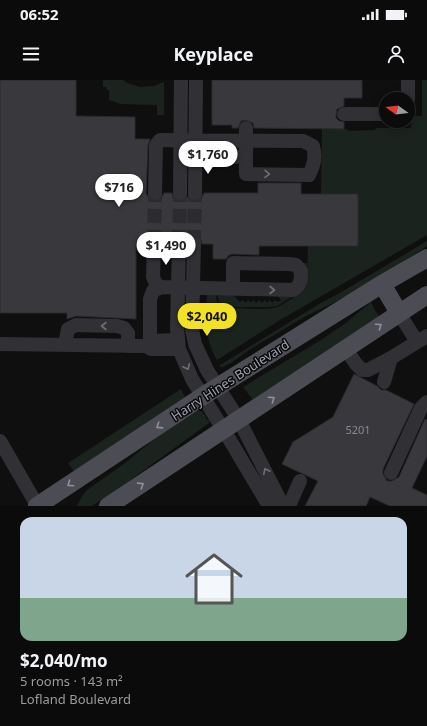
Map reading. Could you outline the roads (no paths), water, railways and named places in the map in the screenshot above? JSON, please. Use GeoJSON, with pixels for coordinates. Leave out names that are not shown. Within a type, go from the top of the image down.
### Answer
{"type":"FeatureCollection","features":[{"type":"Feature","properties":{"kind":"main road","name":"Harry Hines Boulevard"},"geometry":{"type":"LineString","coordinates":[[37,506],[203,396],[382,284],[427,258]]}},
{"type":"Feature","properties":{"kind":"main road"},"geometry":{"type":"LineString","coordinates":[[382,284],[399,313]]}},
{"type":"Feature","properties":{"kind":"main road"},"geometry":{"type":"LineString","coordinates":[[108,506],[427,295]]}},
{"type":"Feature","properties":{"kind":"street"},"geometry":{"type":"LineString","coordinates":[[180,193],[181,80]]}},
{"type":"Feature","properties":{"kind":"street"},"geometry":{"type":"LineString","coordinates":[[195,192],[196,80]]}},
{"type":"Feature","properties":{"kind":"street"},"geometry":{"type":"LineString","coordinates":[[408,80],[408,92]]}},
{"type":"Feature","properties":{"kind":"street"},"geometry":{"type":"LineString","coordinates":[[344,114],[379,114]]}},
{"type":"Feature","properties":{"kind":"street"},"geometry":{"type":"LineString","coordinates":[[155,192],[157,142],[160,140],[181,140],[246,134],[304,141],[313,146],[314,163],[309,175],[246,174],[246,134]]}},
{"type":"Feature","properties":{"kind":"street"},"geometry":{"type":"LineString","coordinates":[[181,156],[246,157]]}},
{"type":"Feature","properties":{"kind":"street"},"geometry":{"type":"LineString","coordinates":[[154,244],[153,278],[156,284],[161,287]]}},
{"type":"Feature","properties":{"kind":"street"},"geometry":{"type":"LineString","coordinates":[[179,244],[178,345],[190,375],[224,430],[262,502],[274,486]]}},
{"type":"Feature","properties":{"kind":"street"},"geometry":{"type":"LineString","coordinates":[[194,244],[192,329],[195,344],[207,370],[239,420],[283,506]]}},
{"type":"Feature","properties":{"kind":"street"},"geometry":{"type":"LineString","coordinates":[[148,343],[150,299],[154,291],[161,287],[293,290],[300,284],[300,271],[296,266],[289,264],[233,263],[233,288]]}},
{"type":"Feature","properties":{"kind":"street"},"geometry":{"type":"LineString","coordinates":[[346,349],[362,370],[368,370],[422,339],[399,313]]}},
{"type":"Feature","properties":{"kind":"street"},"geometry":{"type":"LineString","coordinates":[[65,345],[68,329],[76,325],[117,326],[124,328],[128,333],[128,346]]}},
{"type":"Feature","properties":{"kind":"street"},"geometry":{"type":"LineString","coordinates":[[0,344],[128,346],[148,343],[178,345]]}},
{"type":"Feature","properties":{"kind":"street"},"geometry":{"type":"LineString","coordinates":[[384,382],[391,358]]}},
{"type":"Feature","properties":{"kind":"street"},"geometry":{"type":"LineString","coordinates":[[391,473],[421,408],[427,402]]}},
{"type":"Feature","properties":{"kind":"street"},"geometry":{"type":"LineString","coordinates":[[0,441],[37,506]]}},
{"type":"Feature","properties":{"kind":"street"},"geometry":{"type":"LineString","coordinates":[[289,506],[300,481]]}},
{"type":"Feature","properties":{"kind":"tunnel"},"geometry":{"type":"LineString","coordinates":[[154,244],[155,193]]}},
{"type":"Feature","properties":{"kind":"tunnel"},"geometry":{"type":"LineString","coordinates":[[179,244],[180,193]]}},
{"type":"Feature","properties":{"kind":"tunnel"},"geometry":{"type":"LineString","coordinates":[[194,244],[195,193]]}}]}
